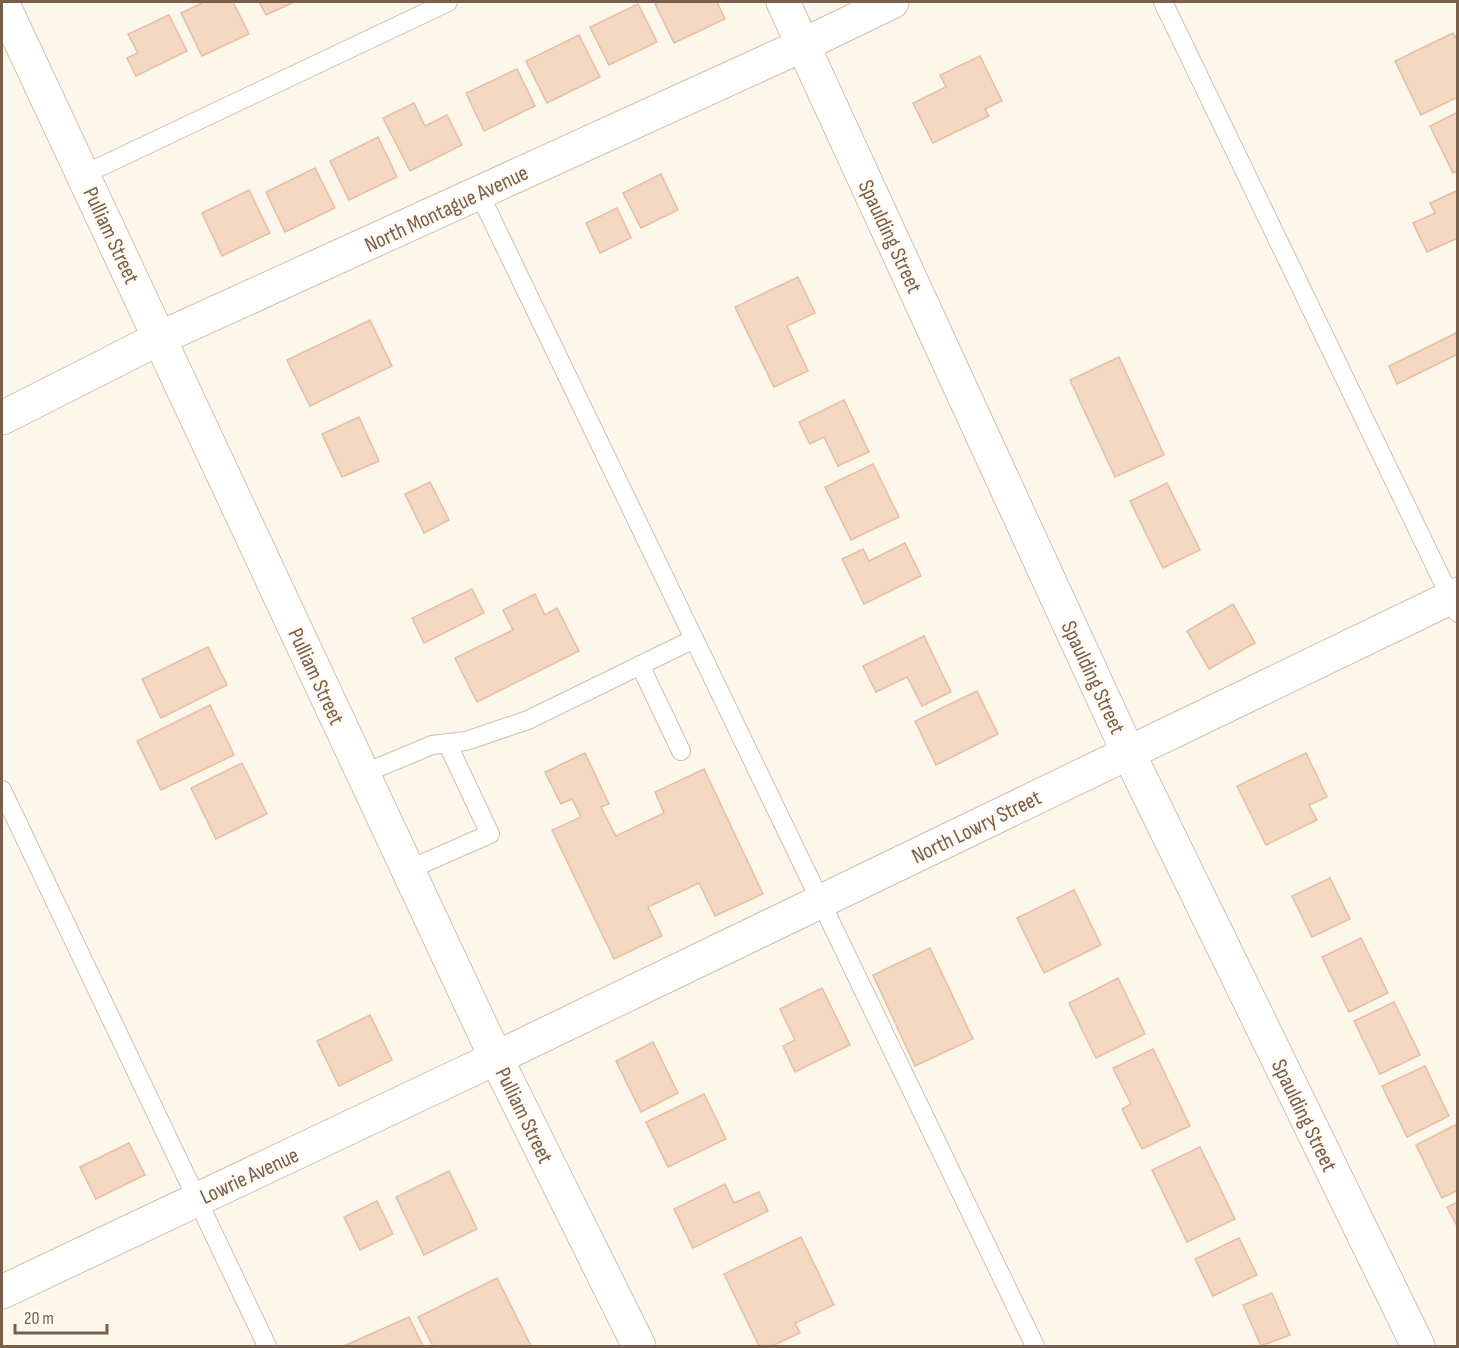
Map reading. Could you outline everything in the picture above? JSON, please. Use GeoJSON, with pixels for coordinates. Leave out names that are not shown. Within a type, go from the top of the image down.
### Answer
{"type":"FeatureCollection","features":[{"type":"Feature","properties":{"kind":"street","name":"Spaulding Street"},"geometry":{"type":"LineString","coordinates":[[783,2],[1128,752],[1418,1347]]}},
{"type":"Feature","properties":{"kind":"street","name":"North Montague Avenue"},"geometry":{"type":"LineString","coordinates":[[2,418],[160,338],[803,45],[892,2]]}},
{"type":"Feature","properties":{"kind":"street","name":"Pulliam Street"},"geometry":{"type":"LineString","coordinates":[[6,3],[83,175],[496,1058],[639,1347]]}},
{"type":"Feature","properties":{"kind":"street","name":"North Lowry Street"},"geometry":{"type":"LineString","coordinates":[[496,1058],[1128,752],[1455,602]]}},
{"type":"Feature","properties":{"kind":"street","name":"Lowrie Avenue"},"geometry":{"type":"LineString","coordinates":[[2,1292],[496,1058]]}},
{"type":"Feature","properties":{"kind":"lane"},"geometry":{"type":"LineString","coordinates":[[83,175],[448,2]]}},
{"type":"Feature","properties":{"kind":"lane"},"geometry":{"type":"LineString","coordinates":[[1164,2],[1455,602]]}},
{"type":"Feature","properties":{"kind":"lane"},"geometry":{"type":"LineString","coordinates":[[479,193],[1035,1347]]}},
{"type":"Feature","properties":{"kind":"lane"},"geometry":{"type":"LineString","coordinates":[[363,774],[432,745],[448,745],[466,741],[528,720],[694,639]]}},
{"type":"Feature","properties":{"kind":"lane"},"geometry":{"type":"LineString","coordinates":[[640,665],[681,751]]}},
{"type":"Feature","properties":{"kind":"lane"},"geometry":{"type":"LineString","coordinates":[[408,870],[490,834],[448,745]]}},
{"type":"Feature","properties":{"kind":"lane"},"geometry":{"type":"LineString","coordinates":[[2,790],[267,1347]]}},
{"type":"Feature","properties":{"kind":"building"},"geometry":{"type":"Polygon","coordinates":[[[204,2],[233,2],[249,34],[202,56],[181,13],[204,2]]]}},
{"type":"Feature","properties":{"kind":"building"},"geometry":{"type":"Polygon","coordinates":[[[259,2],[294,2],[266,15],[259,2]]]}},
{"type":"Feature","properties":{"kind":"building"},"geometry":{"type":"Polygon","coordinates":[[[659,2],[717,2],[725,19],[674,43],[655,4],[659,2]]]}},
{"type":"Feature","properties":{"kind":"building"},"geometry":{"type":"Polygon","coordinates":[[[638,4],[657,42],[609,65],[590,27],[638,4]]]}},
{"type":"Feature","properties":{"kind":"building"},"geometry":{"type":"Polygon","coordinates":[[[169,15],[187,51],[136,76],[127,58],[138,53],[128,34],[169,15]]]}},
{"type":"Feature","properties":{"kind":"building"},"geometry":{"type":"Polygon","coordinates":[[[1453,33],[1458,41],[1458,97],[1421,115],[1395,61],[1453,33]]]}},
{"type":"Feature","properties":{"kind":"building"},"geometry":{"type":"Polygon","coordinates":[[[579,35],[600,77],[547,103],[526,61],[579,35]]]}},
{"type":"Feature","properties":{"kind":"building"},"geometry":{"type":"Polygon","coordinates":[[[980,56],[1002,101],[985,109],[989,116],[933,143],[913,103],[946,87],[940,75],[980,56]]]}},
{"type":"Feature","properties":{"kind":"building"},"geometry":{"type":"Polygon","coordinates":[[[517,69],[535,106],[484,131],[466,93],[517,69]]]}},
{"type":"Feature","properties":{"kind":"building"},"geometry":{"type":"Polygon","coordinates":[[[414,103],[425,126],[447,115],[462,145],[410,171],[383,118],[414,103]]]}},
{"type":"Feature","properties":{"kind":"building"},"geometry":{"type":"Polygon","coordinates":[[[1458,112],[1458,171],[1453,173],[1430,126],[1458,112]]]}},
{"type":"Feature","properties":{"kind":"building"},"geometry":{"type":"Polygon","coordinates":[[[378,137],[397,177],[349,200],[330,161],[378,137]]]}},
{"type":"Feature","properties":{"kind":"building"},"geometry":{"type":"Polygon","coordinates":[[[315,168],[335,208],[285,232],[266,192],[315,168]]]}},
{"type":"Feature","properties":{"kind":"building"},"geometry":{"type":"Polygon","coordinates":[[[661,174],[678,210],[641,228],[623,193],[661,174]]]}},
{"type":"Feature","properties":{"kind":"building"},"geometry":{"type":"Polygon","coordinates":[[[249,190],[270,233],[222,256],[202,213],[249,190]]]}},
{"type":"Feature","properties":{"kind":"building"},"geometry":{"type":"Polygon","coordinates":[[[1458,190],[1458,238],[1427,252],[1413,223],[1435,213],[1430,203],[1458,190]]]}},
{"type":"Feature","properties":{"kind":"building"},"geometry":{"type":"Polygon","coordinates":[[[617,208],[631,238],[600,253],[586,223],[617,208]]]}},
{"type":"Feature","properties":{"kind":"building"},"geometry":{"type":"Polygon","coordinates":[[[798,277],[815,313],[787,326],[808,371],[774,387],[735,307],[798,277]]]}},
{"type":"Feature","properties":{"kind":"building"},"geometry":{"type":"Polygon","coordinates":[[[370,320],[392,366],[310,406],[287,360],[370,320]]]}},
{"type":"Feature","properties":{"kind":"building"},"geometry":{"type":"Polygon","coordinates":[[[1456,333],[1458,354],[1397,384],[1389,366],[1456,333]]]}},
{"type":"Feature","properties":{"kind":"building"},"geometry":{"type":"Polygon","coordinates":[[[1119,357],[1164,455],[1115,477],[1070,380],[1119,357]]]}},
{"type":"Feature","properties":{"kind":"building"},"geometry":{"type":"Polygon","coordinates":[[[844,400],[869,452],[838,466],[824,437],[810,444],[799,422],[844,400]]]}},
{"type":"Feature","properties":{"kind":"building"},"geometry":{"type":"Polygon","coordinates":[[[359,417],[379,461],[342,477],[322,434],[359,417]]]}},
{"type":"Feature","properties":{"kind":"building"},"geometry":{"type":"Polygon","coordinates":[[[873,464],[899,517],[851,540],[825,487],[873,464]]]}},
{"type":"Feature","properties":{"kind":"building"},"geometry":{"type":"Polygon","coordinates":[[[430,482],[449,520],[424,533],[405,494],[430,482]]]}},
{"type":"Feature","properties":{"kind":"building"},"geometry":{"type":"Polygon","coordinates":[[[1167,483],[1200,550],[1163,568],[1130,501],[1167,483]]]}},
{"type":"Feature","properties":{"kind":"building"},"geometry":{"type":"Polygon","coordinates":[[[905,543],[921,576],[864,604],[842,559],[863,549],[869,561],[905,543]]]}},
{"type":"Feature","properties":{"kind":"building"},"geometry":{"type":"Polygon","coordinates":[[[472,589],[484,613],[424,643],[412,618],[472,589]]]}},
{"type":"Feature","properties":{"kind":"building"},"geometry":{"type":"Polygon","coordinates":[[[535,594],[545,615],[557,608],[579,651],[477,702],[455,658],[513,630],[503,610],[535,594]]]}},
{"type":"Feature","properties":{"kind":"building"},"geometry":{"type":"Polygon","coordinates":[[[1233,604],[1255,643],[1209,669],[1187,631],[1233,604]]]}},
{"type":"Feature","properties":{"kind":"building"},"geometry":{"type":"Polygon","coordinates":[[[924,636],[951,692],[922,706],[907,677],[876,692],[863,666],[924,636]]]}},
{"type":"Feature","properties":{"kind":"building"},"geometry":{"type":"Polygon","coordinates":[[[208,647],[227,685],[161,718],[142,679],[208,647]]]}},
{"type":"Feature","properties":{"kind":"building"},"geometry":{"type":"Polygon","coordinates":[[[977,691],[998,734],[936,765],[915,721],[977,691]]]}},
{"type":"Feature","properties":{"kind":"building"},"geometry":{"type":"Polygon","coordinates":[[[210,705],[234,755],[161,790],[137,741],[210,705]]]}},
{"type":"Feature","properties":{"kind":"building"},"geometry":{"type":"Polygon","coordinates":[[[585,753],[609,804],[601,807],[616,836],[664,813],[655,792],[704,769],[763,894],[715,916],[699,883],[648,907],[662,936],[614,959],[552,830],[581,817],[572,799],[561,804],[545,772],[585,753]]]}},
{"type":"Feature","properties":{"kind":"building"},"geometry":{"type":"Polygon","coordinates":[[[1306,753],[1327,797],[1309,805],[1317,820],[1266,845],[1237,786],[1306,753]]]}},
{"type":"Feature","properties":{"kind":"building"},"geometry":{"type":"Polygon","coordinates":[[[242,763],[267,814],[216,839],[191,788],[242,763]]]}},
{"type":"Feature","properties":{"kind":"building"},"geometry":{"type":"Polygon","coordinates":[[[1330,878],[1350,919],[1312,937],[1292,896],[1330,878]]]}},
{"type":"Feature","properties":{"kind":"building"},"geometry":{"type":"Polygon","coordinates":[[[1074,890],[1101,945],[1044,973],[1017,918],[1074,890]]]}},
{"type":"Feature","properties":{"kind":"building"},"geometry":{"type":"Polygon","coordinates":[[[1361,938],[1388,993],[1349,1012],[1322,957],[1361,938]]]}},
{"type":"Feature","properties":{"kind":"building"},"geometry":{"type":"Polygon","coordinates":[[[930,948],[973,1039],[915,1066],[873,975],[930,948]]]}},
{"type":"Feature","properties":{"kind":"building"},"geometry":{"type":"Polygon","coordinates":[[[1118,978],[1145,1034],[1096,1058],[1069,1003],[1118,978]]]}},
{"type":"Feature","properties":{"kind":"building"},"geometry":{"type":"Polygon","coordinates":[[[822,988],[850,1045],[795,1072],[783,1046],[795,1040],[780,1009],[822,988]]]}},
{"type":"Feature","properties":{"kind":"building"},"geometry":{"type":"Polygon","coordinates":[[[1394,1002],[1420,1055],[1380,1074],[1354,1021],[1394,1002]]]}},
{"type":"Feature","properties":{"kind":"building"},"geometry":{"type":"Polygon","coordinates":[[[370,1015],[392,1060],[339,1086],[317,1041],[370,1015]]]}},
{"type":"Feature","properties":{"kind":"building"},"geometry":{"type":"Polygon","coordinates":[[[653,1042],[678,1093],[641,1112],[616,1061],[653,1042]]]}},
{"type":"Feature","properties":{"kind":"building"},"geometry":{"type":"Polygon","coordinates":[[[1153,1049],[1190,1126],[1142,1149],[1122,1109],[1131,1104],[1113,1068],[1153,1049]]]}},
{"type":"Feature","properties":{"kind":"building"},"geometry":{"type":"Polygon","coordinates":[[[1425,1066],[1449,1116],[1407,1137],[1382,1086],[1425,1066]]]}},
{"type":"Feature","properties":{"kind":"building"},"geometry":{"type":"Polygon","coordinates":[[[704,1094],[726,1139],[668,1167],[646,1122],[704,1094]]]}},
{"type":"Feature","properties":{"kind":"building"},"geometry":{"type":"Polygon","coordinates":[[[1455,1125],[1458,1130],[1458,1190],[1442,1198],[1416,1145],[1455,1125]]]}},
{"type":"Feature","properties":{"kind":"building"},"geometry":{"type":"Polygon","coordinates":[[[129,1143],[145,1175],[96,1199],[80,1167],[129,1143]]]}},
{"type":"Feature","properties":{"kind":"building"},"geometry":{"type":"Polygon","coordinates":[[[1200,1147],[1235,1219],[1187,1242],[1152,1170],[1200,1147]]]}},
{"type":"Feature","properties":{"kind":"building"},"geometry":{"type":"Polygon","coordinates":[[[449,1171],[477,1229],[424,1255],[396,1197],[449,1171]]]}},
{"type":"Feature","properties":{"kind":"building"},"geometry":{"type":"Polygon","coordinates":[[[725,1184],[734,1203],[759,1192],[768,1211],[693,1248],[674,1209],[725,1184]]]}},
{"type":"Feature","properties":{"kind":"building"},"geometry":{"type":"Polygon","coordinates":[[[377,1201],[393,1234],[360,1250],[344,1217],[377,1201]]]}},
{"type":"Feature","properties":{"kind":"building"},"geometry":{"type":"Polygon","coordinates":[[[1458,1202],[1458,1228],[1447,1207],[1458,1202]]]}},
{"type":"Feature","properties":{"kind":"building"},"geometry":{"type":"Polygon","coordinates":[[[801,1237],[834,1305],[795,1323],[800,1333],[772,1346],[759,1346],[724,1274],[801,1237]]]}},
{"type":"Feature","properties":{"kind":"building"},"geometry":{"type":"Polygon","coordinates":[[[1239,1238],[1257,1275],[1213,1296],[1195,1259],[1239,1238]]]}},
{"type":"Feature","properties":{"kind":"building"},"geometry":{"type":"Polygon","coordinates":[[[497,1278],[531,1346],[433,1346],[418,1317],[497,1278]]]}},
{"type":"Feature","properties":{"kind":"building"},"geometry":{"type":"Polygon","coordinates":[[[1272,1293],[1290,1335],[1261,1346],[1243,1305],[1272,1293]]]}},
{"type":"Feature","properties":{"kind":"building"},"geometry":{"type":"Polygon","coordinates":[[[409,1317],[423,1346],[344,1346],[409,1317]]]}}]}
